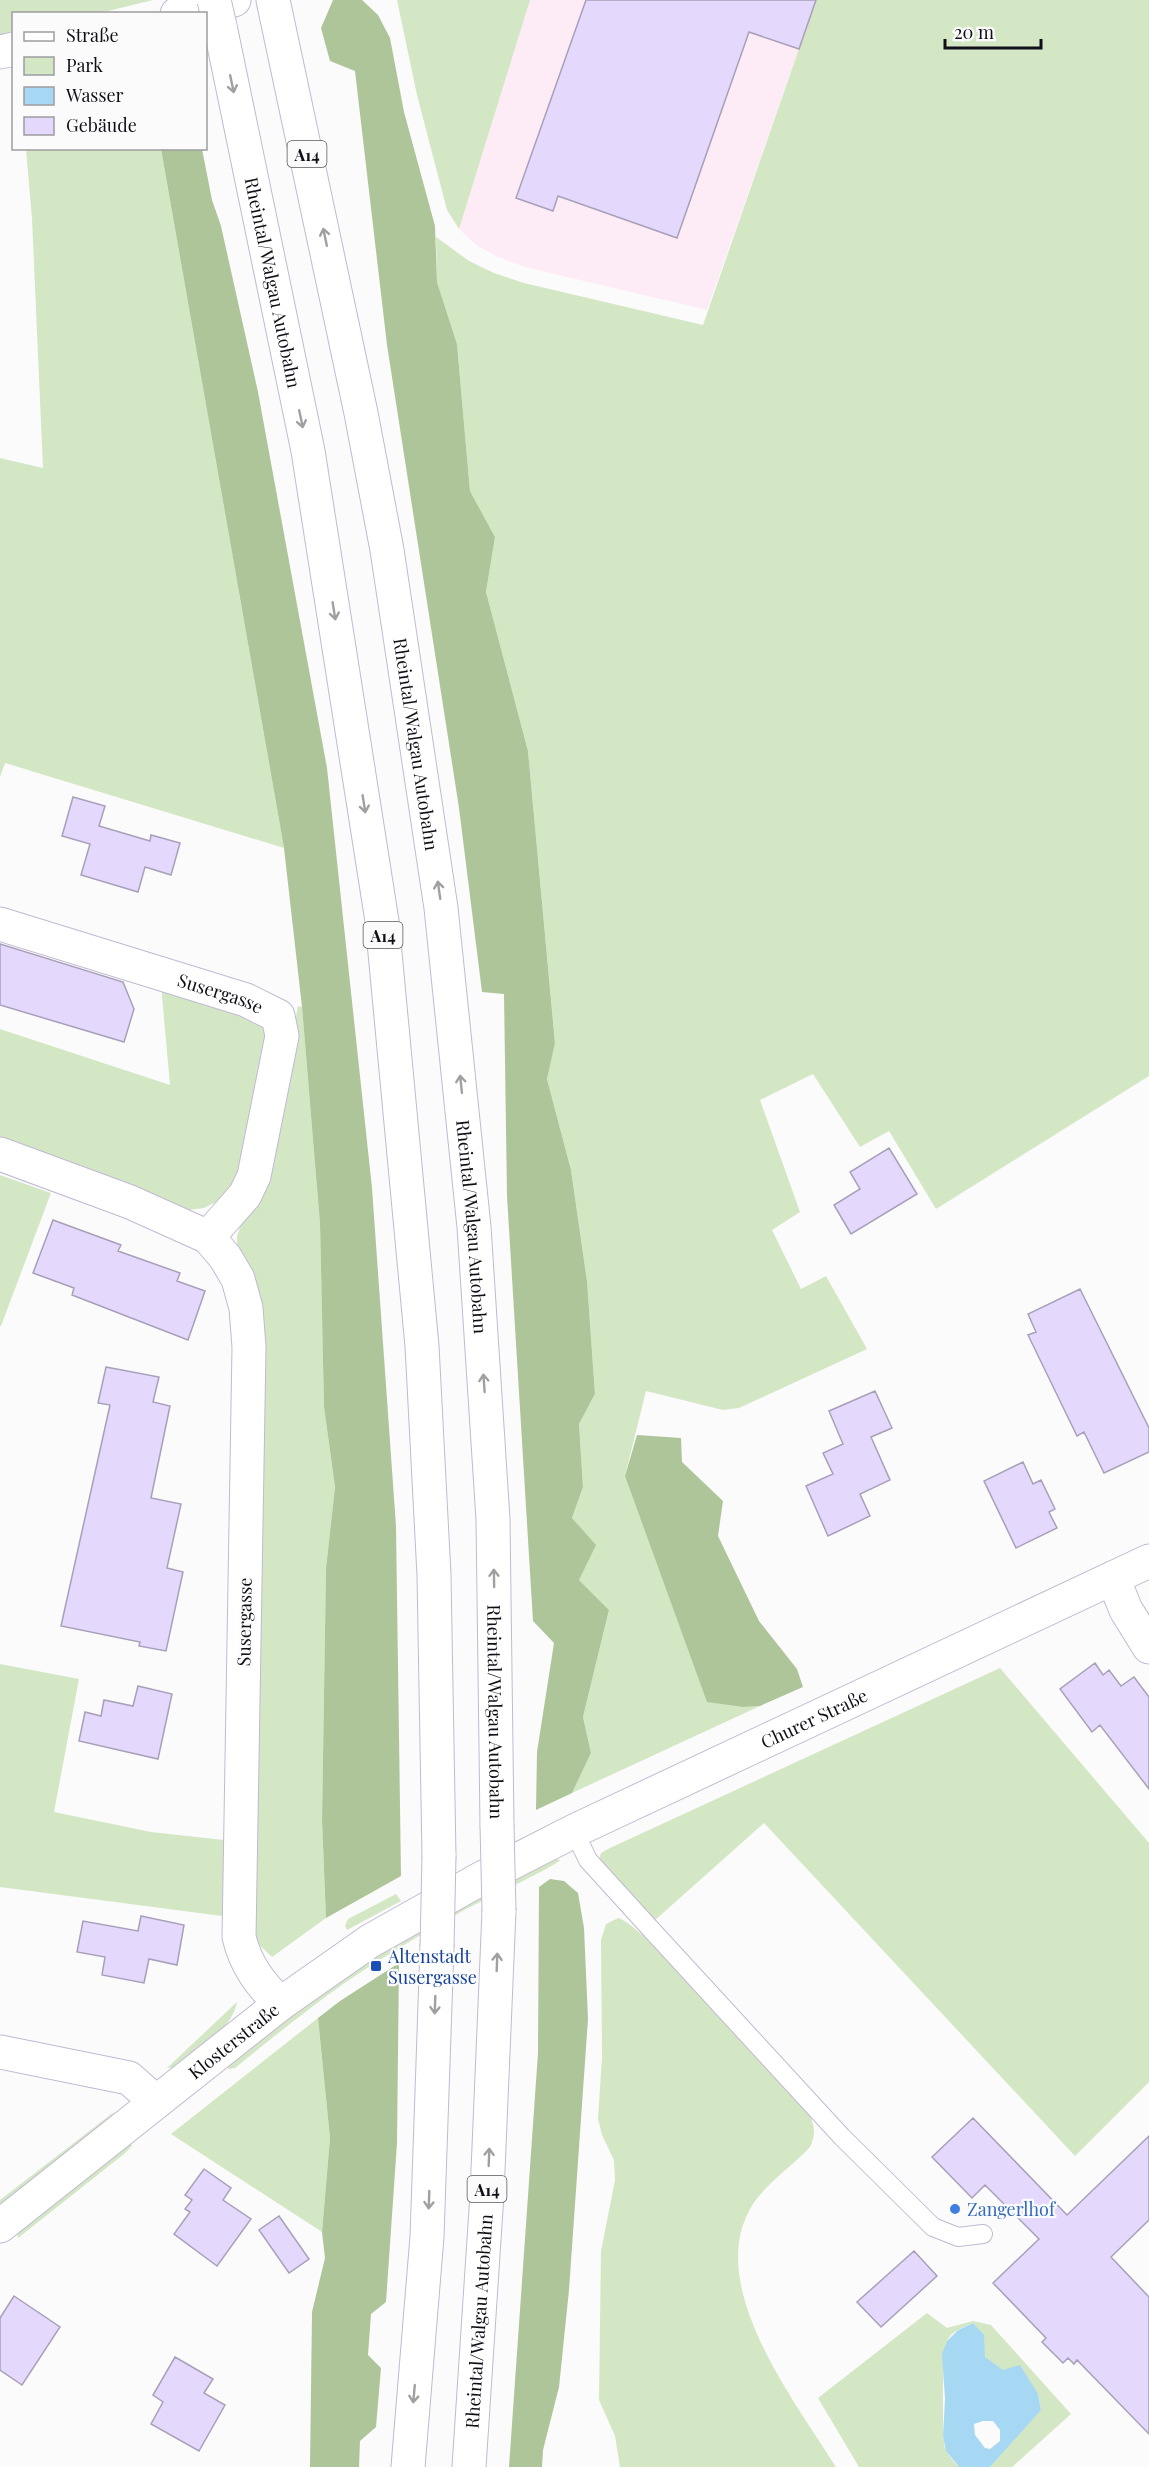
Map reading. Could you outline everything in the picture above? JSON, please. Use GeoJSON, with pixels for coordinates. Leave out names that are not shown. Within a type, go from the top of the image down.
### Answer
{"type":"FeatureCollection","features":[{"type":"Feature","properties":{"kind":"main road","name":"Rheintal/Walgau Autobahn"},"geometry":{"type":"LineString","coordinates":[[274,7],[362,413],[387,550],[441,908],[474,1227],[493,1519],[499,1911],[487,2194],[470,2467]]}},
{"type":"Feature","properties":{"kind":"main road","name":"Rheintal/Walgau Autobahn"},"geometry":{"type":"LineString","coordinates":[[223,9],[308,451],[382,921],[422,1346],[434,1575],[439,1856],[427,2236],[408,2467]]}},
{"type":"Feature","properties":{"kind":"main road"},"geometry":{"type":"LineString","coordinates":[[195,12],[223,9]]}},
{"type":"Feature","properties":{"kind":"main road","name":"Susergasse"},"geometry":{"type":"LineString","coordinates":[[0,924],[246,1000],[278,1016],[282,1036],[254,1176],[245,1195],[208,1237]]}},
{"type":"Feature","properties":{"kind":"main road","name":"Susergasse"},"geometry":{"type":"LineString","coordinates":[[0,1154],[130,1202],[208,1237],[225,1257],[238,1279],[246,1308],[249,1347],[239,1937],[244,1957],[254,1975],[280,2004]]}},
{"type":"Feature","properties":{"kind":"main road","name":"Churer Straße"},"geometry":{"type":"LineString","coordinates":[[482,1878],[574,1831],[1149,1561]]}},
{"type":"Feature","properties":{"kind":"main road"},"geometry":{"type":"LineString","coordinates":[[1113,1578],[1126,1610],[1149,1647]]}},
{"type":"Feature","properties":{"kind":"main road","name":"Klosterstraße"},"geometry":{"type":"LineString","coordinates":[[0,2226],[280,2004],[370,1941],[482,1878]]}},
{"type":"Feature","properties":{"kind":"main road"},"geometry":{"type":"LineString","coordinates":[[0,2052],[129,2079],[156,2102]]}},
{"type":"Feature","properties":{"kind":"lane"},"geometry":{"type":"LineString","coordinates":[[574,1831],[588,1860],[842,2138],[933,2227],[958,2237],[983,2234]]}},
{"type":"Feature","properties":{"kind":"shaded area"},"geometry":{"type":"Polygon","coordinates":[[[530,0],[816,0],[707,310],[525,267],[498,257],[476,245],[459,229],[530,0]]]}},
{"type":"Feature","properties":{"kind":"green space"},"geometry":{"type":"Polygon","coordinates":[[[0,0],[153,0],[104,12],[12,12],[12,33],[0,36],[0,0]]]}},
{"type":"Feature","properties":{"kind":"green space"},"geometry":{"type":"Polygon","coordinates":[[[333,0],[362,0],[378,15],[390,38],[404,112],[435,226],[437,282],[457,344],[470,491],[495,537],[486,592],[528,751],[555,1043],[547,1079],[571,1170],[587,1281],[595,1394],[579,1424],[583,1487],[572,1518],[596,1545],[579,1580],[609,1610],[583,1717],[591,1753],[572,1793],[536,1810],[537,1752],[554,1643],[533,1621],[507,1196],[504,994],[482,992],[459,808],[387,345],[355,71],[330,61],[321,28],[333,0]]]}},
{"type":"Feature","properties":{"kind":"green space"},"geometry":{"type":"Polygon","coordinates":[[[397,0],[530,0],[459,229],[447,210],[417,95],[397,0]]]}},
{"type":"Feature","properties":{"kind":"green space"},"geometry":{"type":"Polygon","coordinates":[[[816,0],[1149,0],[1149,1076],[936,1209],[889,1131],[860,1147],[813,1074],[760,1100],[800,1212],[772,1230],[801,1289],[826,1276],[867,1349],[739,1408],[723,1410],[646,1391],[625,1476],[744,1707],[760,1706],[572,1793],[591,1753],[583,1717],[609,1610],[579,1580],[572,1518],[583,1487],[579,1424],[595,1394],[587,1281],[571,1170],[547,1079],[555,1042],[528,751],[486,592],[495,537],[470,491],[457,344],[437,282],[436,237],[469,261],[494,273],[524,283],[703,325],[816,0]]]}},
{"type":"Feature","properties":{"kind":"green space"},"geometry":{"type":"Polygon","coordinates":[[[26,150],[161,150],[284,848],[5,763],[0,777],[0,458],[43,468],[32,219],[26,150]]]}},
{"type":"Feature","properties":{"kind":"green space"},"geometry":{"type":"Polygon","coordinates":[[[161,150],[202,150],[258,392],[327,768],[372,1188],[396,1526],[401,1876],[326,1918],[322,1820],[326,1568],[335,1487],[324,1407],[320,1224],[302,1007],[284,848],[161,150]]]}},
{"type":"Feature","properties":{"kind":"green space"},"geometry":{"type":"Polygon","coordinates":[[[161,985],[258,1016],[270,1034],[241,1180],[218,1201],[204,1208],[189,1210],[174,1206],[0,1144],[0,1029],[170,1085],[161,985]]]}},
{"type":"Feature","properties":{"kind":"green space"},"geometry":{"type":"Polygon","coordinates":[[[298,1006],[302,1007],[320,1224],[324,1407],[335,1487],[326,1568],[322,1820],[326,1918],[272,1957],[254,1940],[237,1236],[272,1136],[298,1006]]]}},
{"type":"Feature","properties":{"kind":"green space"},"geometry":{"type":"Polygon","coordinates":[[[0,1175],[51,1193],[1,1326],[0,1326],[0,1175]]]}},
{"type":"Feature","properties":{"kind":"green space"},"geometry":{"type":"Polygon","coordinates":[[[637,1435],[681,1438],[682,1462],[723,1501],[718,1536],[759,1621],[797,1669],[803,1687],[760,1706],[744,1707],[707,1702],[625,1476],[637,1435]]]}},
{"type":"Feature","properties":{"kind":"green space"},"geometry":{"type":"Polygon","coordinates":[[[0,1664],[79,1679],[54,1812],[151,1832],[224,1840],[222,1916],[0,1887],[0,1664]]]}},
{"type":"Feature","properties":{"kind":"green space"},"geometry":{"type":"Polygon","coordinates":[[[1000,1668],[1149,1843],[1149,2082],[1075,2156],[764,1823],[654,1921],[599,1860],[601,1853],[610,1848],[1000,1668]]]}},
{"type":"Feature","properties":{"kind":"green space"},"geometry":{"type":"Polygon","coordinates":[[[557,1859],[560,1860],[546,1869],[468,1908],[382,1959],[320,2001],[235,2068],[229,2069],[227,2066],[252,2044],[380,1955],[484,1895],[557,1859]]]}},
{"type":"Feature","properties":{"kind":"green space"},"geometry":{"type":"Polygon","coordinates":[[[550,1879],[564,1881],[578,1893],[584,1928],[588,2019],[569,2290],[559,2387],[543,2450],[542,2467],[509,2467],[538,2053],[539,1887],[550,1879]]]}},
{"type":"Feature","properties":{"kind":"green space"},"geometry":{"type":"Polygon","coordinates":[[[396,1894],[401,1901],[347,1930],[345,1926],[348,1919],[396,1894]]]}},
{"type":"Feature","properties":{"kind":"green space"},"geometry":{"type":"Polygon","coordinates":[[[618,1918],[633,1927],[683,1975],[811,2118],[814,2134],[810,2147],[760,2194],[748,2213],[739,2244],[740,2276],[748,2311],[762,2345],[799,2411],[836,2467],[620,2467],[615,2436],[599,2400],[601,2251],[615,2180],[614,2160],[602,2135],[598,2119],[602,2057],[601,1940],[606,1924],[618,1918]]]}},
{"type":"Feature","properties":{"kind":"green space"},"geometry":{"type":"Polygon","coordinates":[[[399,1963],[397,2143],[386,2302],[371,2314],[368,2355],[381,2368],[376,2427],[360,2441],[359,2467],[310,2467],[312,2312],[325,2258],[322,2232],[330,2138],[318,2018],[399,1963]]]}},
{"type":"Feature","properties":{"kind":"green space"},"geometry":{"type":"Polygon","coordinates":[[[237,2002],[234,2012],[221,2031],[175,2067],[167,2068],[237,2002]]]}},
{"type":"Feature","properties":{"kind":"green space"},"geometry":{"type":"Polygon","coordinates":[[[318,2018],[330,2138],[322,2232],[171,2134],[318,2018]]]}},
{"type":"Feature","properties":{"kind":"green space"},"geometry":{"type":"Polygon","coordinates":[[[114,2112],[109,2119],[0,2207],[0,2200],[114,2112]]]}},
{"type":"Feature","properties":{"kind":"green space"},"geometry":{"type":"Polygon","coordinates":[[[130,2141],[132,2146],[124,2154],[18,2238],[17,2233],[130,2141]]]}},
{"type":"Feature","properties":{"kind":"green space"},"geometry":{"type":"Polygon","coordinates":[[[927,2313],[947,2328],[973,2321],[991,2325],[1071,2414],[1012,2467],[990,2467],[1041,2409],[1038,2394],[989,2362],[984,2354],[983,2339],[973,2323],[951,2335],[945,2349],[944,2440],[946,2451],[959,2467],[859,2467],[818,2398],[927,2313]]]}},
{"type":"Feature","properties":{"kind":"water"},"geometry":{"type":"Polygon","coordinates":[[[973,2323],[984,2335],[985,2357],[1003,2370],[1020,2365],[1038,2394],[1041,2410],[990,2467],[959,2467],[946,2451],[943,2436],[945,2399],[942,2354],[947,2341],[958,2330],[973,2323]],[[993,2421],[974,2424],[975,2435],[985,2448],[990,2449],[1000,2441],[1000,2430],[993,2421]]]}},
{"type":"Feature","properties":{"kind":"building"},"geometry":{"type":"Polygon","coordinates":[[[586,0],[816,0],[799,49],[749,32],[677,238],[558,196],[553,211],[516,198],[586,0]]]}},
{"type":"Feature","properties":{"kind":"building"},"geometry":{"type":"Polygon","coordinates":[[[73,797],[105,806],[99,826],[150,841],[151,835],[180,843],[171,875],[145,867],[138,892],[81,875],[90,844],[62,836],[73,797]]]}},
{"type":"Feature","properties":{"kind":"building"},"geometry":{"type":"Polygon","coordinates":[[[0,944],[123,982],[134,1009],[124,1042],[0,1005],[0,944]]]}},
{"type":"Feature","properties":{"kind":"building"},"geometry":{"type":"Polygon","coordinates":[[[889,1148],[917,1194],[851,1234],[834,1205],[860,1189],[850,1172],[889,1148]]]}},
{"type":"Feature","properties":{"kind":"building"},"geometry":{"type":"Polygon","coordinates":[[[53,1220],[121,1245],[118,1251],[180,1273],[177,1281],[205,1291],[188,1340],[72,1295],[74,1288],[33,1273],[53,1220]]]}},
{"type":"Feature","properties":{"kind":"building"},"geometry":{"type":"Polygon","coordinates":[[[1080,1289],[1149,1428],[1149,1452],[1104,1473],[1084,1432],[1077,1436],[1028,1335],[1036,1332],[1028,1314],[1080,1289]]]}},
{"type":"Feature","properties":{"kind":"building"},"geometry":{"type":"Polygon","coordinates":[[[106,1367],[159,1377],[153,1402],[170,1406],[151,1498],[181,1504],[167,1568],[183,1572],[166,1651],[139,1646],[140,1642],[61,1626],[110,1405],[98,1403],[106,1367]]]}},
{"type":"Feature","properties":{"kind":"building"},"geometry":{"type":"Polygon","coordinates":[[[875,1391],[892,1428],[871,1437],[890,1480],[860,1494],[870,1516],[828,1536],[806,1486],[833,1474],[823,1453],[843,1444],[829,1411],[875,1391]]]}},
{"type":"Feature","properties":{"kind":"building"},"geometry":{"type":"Polygon","coordinates":[[[1023,1462],[1033,1484],[1041,1480],[1055,1509],[1049,1512],[1057,1528],[1016,1548],[984,1481],[1023,1462]]]}},
{"type":"Feature","properties":{"kind":"building"},"geometry":{"type":"Polygon","coordinates":[[[1095,1663],[1103,1675],[1109,1670],[1121,1686],[1134,1677],[1149,1697],[1149,1789],[1100,1725],[1092,1732],[1060,1689],[1095,1663]]]}},
{"type":"Feature","properties":{"kind":"building"},"geometry":{"type":"Polygon","coordinates":[[[138,1686],[172,1694],[158,1759],[79,1741],[85,1712],[101,1716],[104,1700],[133,1706],[138,1686]]]}},
{"type":"Feature","properties":{"kind":"building"},"geometry":{"type":"Polygon","coordinates":[[[141,1916],[184,1925],[177,1965],[149,1959],[144,1983],[102,1975],[105,1957],[77,1952],[83,1921],[138,1931],[141,1916]]]}},
{"type":"Feature","properties":{"kind":"building"},"geometry":{"type":"Polygon","coordinates":[[[973,2118],[1067,2215],[1149,2136],[1149,2220],[1111,2257],[1149,2297],[1149,2434],[1077,2360],[1074,2364],[1068,2358],[1063,2363],[1042,2342],[1046,2338],[993,2283],[1039,2239],[985,2185],[972,2198],[932,2157],[973,2118]]]}},
{"type":"Feature","properties":{"kind":"building"},"geometry":{"type":"Polygon","coordinates":[[[204,2169],[231,2188],[223,2200],[251,2219],[217,2266],[174,2234],[190,2212],[185,2209],[192,2200],[185,2195],[204,2169]]]}},
{"type":"Feature","properties":{"kind":"building"},"geometry":{"type":"Polygon","coordinates":[[[279,2216],[309,2259],[289,2273],[259,2230],[279,2216]]]}},
{"type":"Feature","properties":{"kind":"building"},"geometry":{"type":"Polygon","coordinates":[[[914,2251],[937,2276],[881,2327],[857,2302],[914,2251]]]}},
{"type":"Feature","properties":{"kind":"building"},"geometry":{"type":"Polygon","coordinates":[[[14,2296],[60,2327],[22,2385],[0,2370],[0,2318],[14,2296]]]}},
{"type":"Feature","properties":{"kind":"building"},"geometry":{"type":"Polygon","coordinates":[[[175,2357],[213,2379],[204,2393],[225,2405],[199,2451],[151,2424],[163,2402],[153,2395],[175,2357]]]}},
{"type":"Feature","properties":{"kind":"place","name":"Altenstadt Susergasse"},"geometry":{"type":"Point","coordinates":[376,1966]}},
{"type":"Feature","properties":{"kind":"place","name":"Zangerlhof"},"geometry":{"type":"Point","coordinates":[955,2209]}}]}
